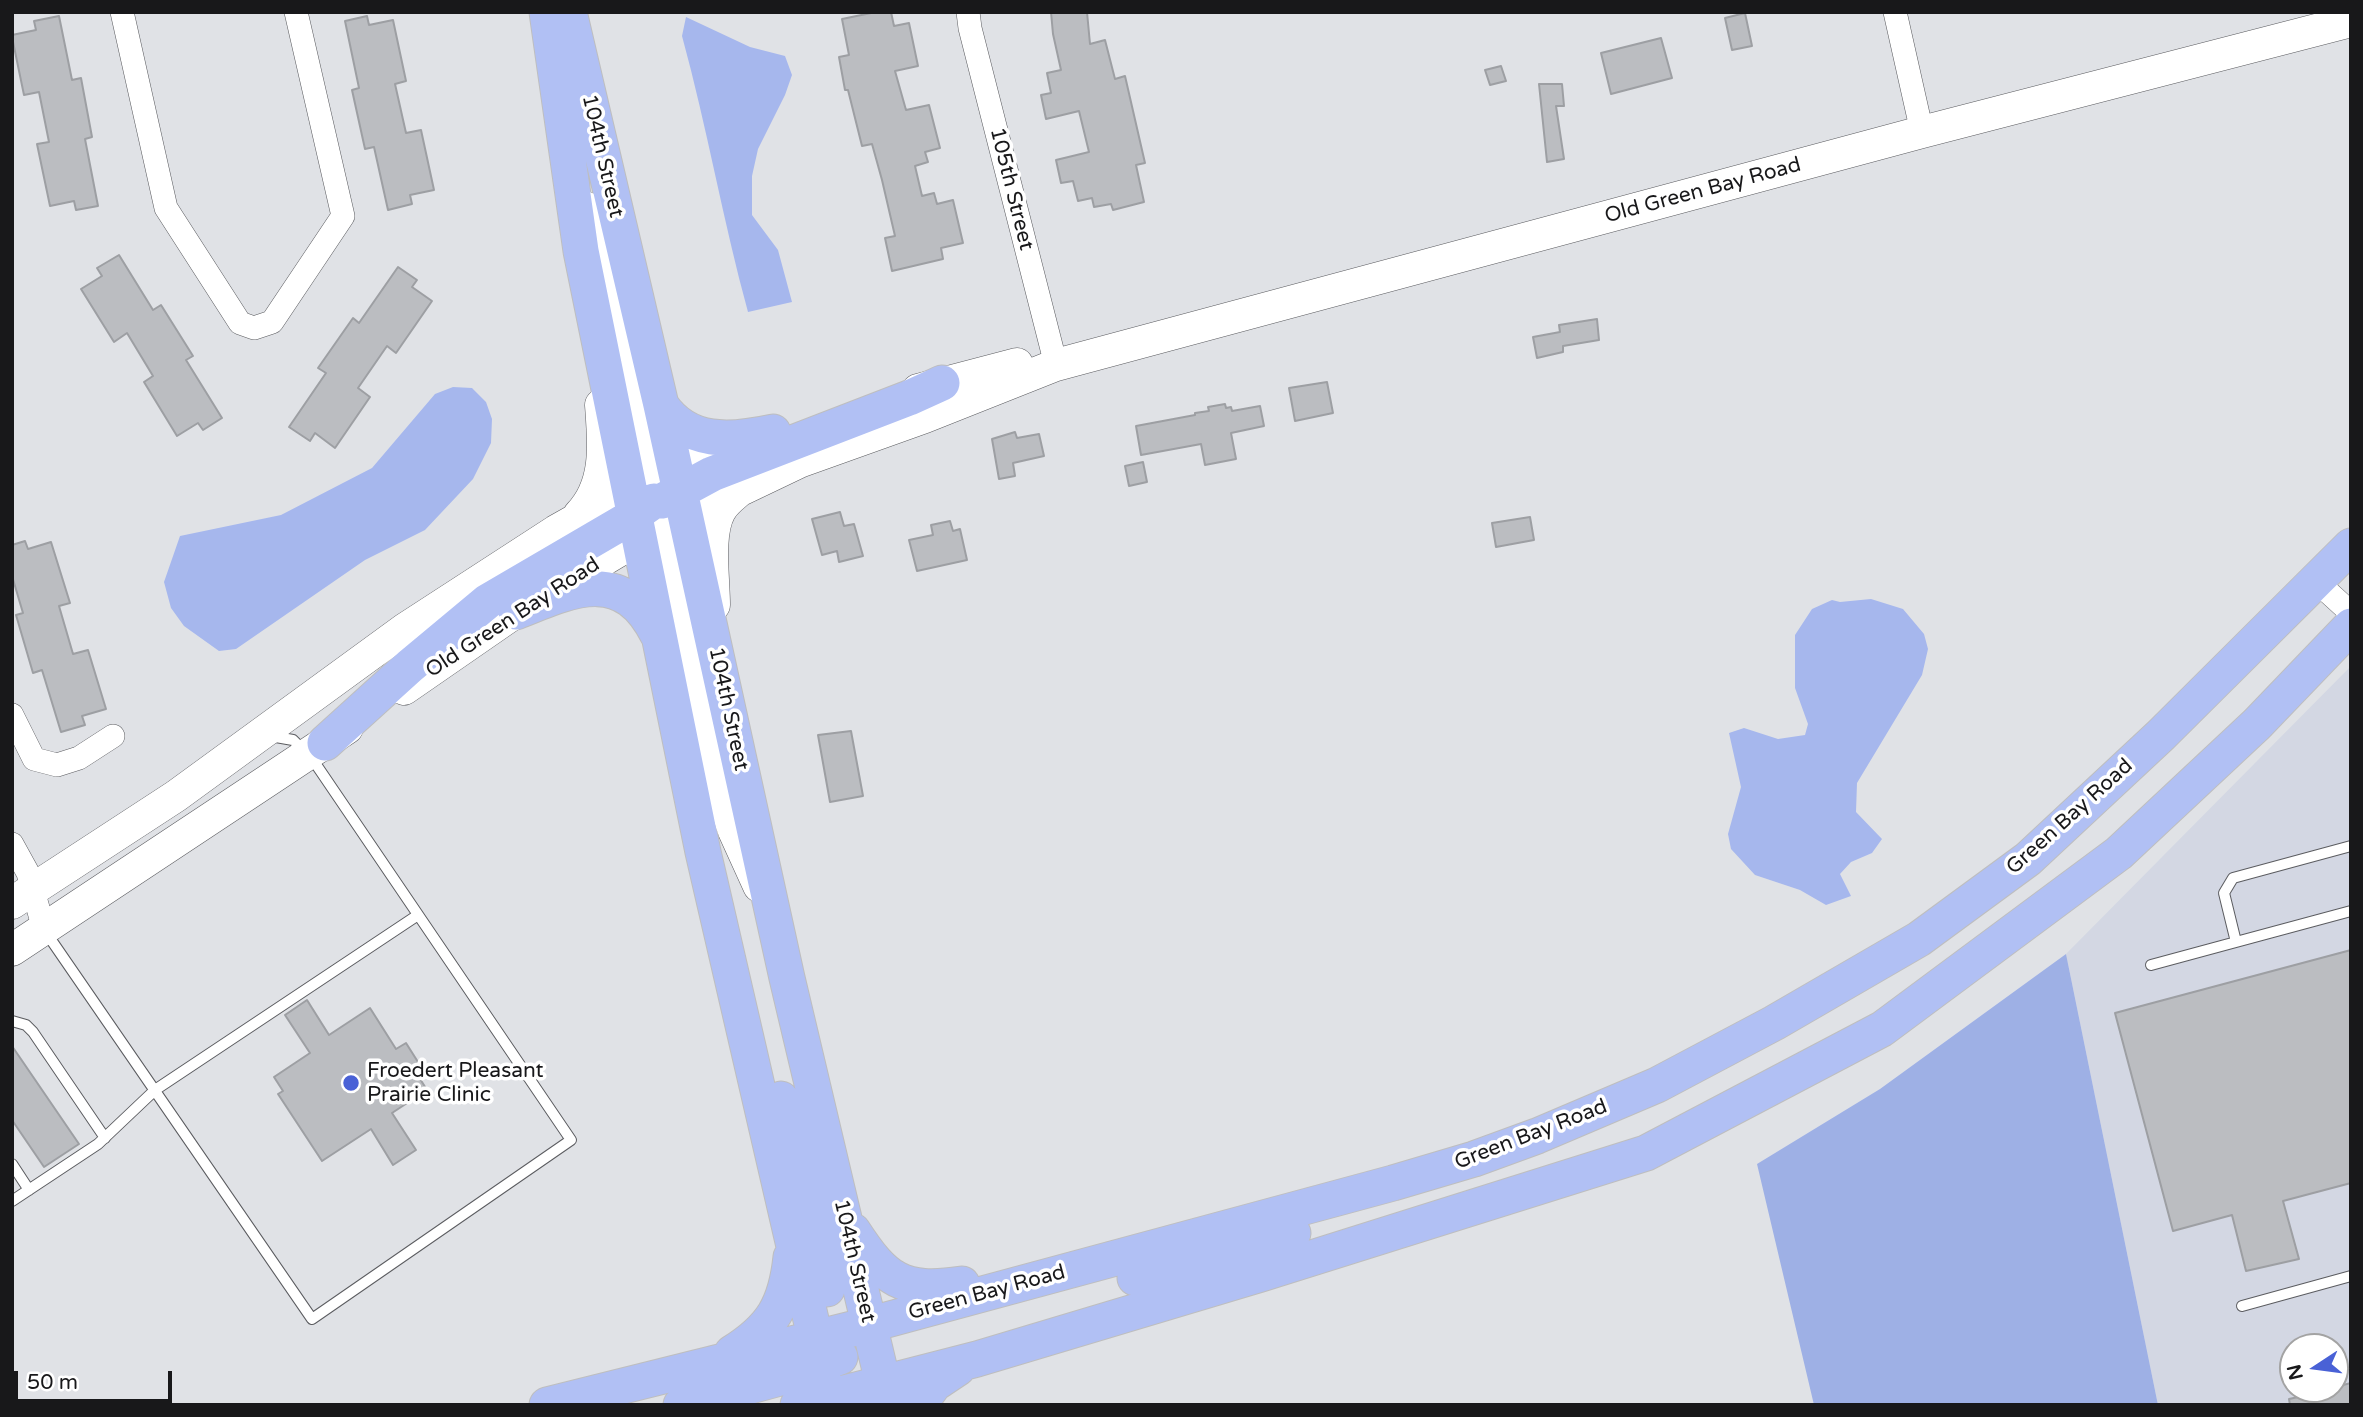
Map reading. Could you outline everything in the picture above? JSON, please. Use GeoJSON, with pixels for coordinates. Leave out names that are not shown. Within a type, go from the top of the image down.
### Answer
{"type":"FeatureCollection","features":[{"type":"Feature","properties":{"kind":"main road","name":"104th Street"},"geometry":{"type":"LineString","coordinates":[[547,12],[577,229],[593,306],[658,502],[713,642],[773,915],[844,1217],[846,1371]]}},
{"type":"Feature","properties":{"kind":"main road","name":"104th Street"},"geometry":{"type":"LineString","coordinates":[[569,12],[662,405],[658,502],[661,641],[703,852],[792,1240],[846,1371]]}},
{"type":"Feature","properties":{"kind":"main road"},"geometry":{"type":"LineString","coordinates":[[317,748],[488,601],[658,502],[725,469],[942,383]]}},
{"type":"Feature","properties":{"kind":"main road"},"geometry":{"type":"LineString","coordinates":[[662,405],[674,421],[698,434],[731,438],[773,432]]}},
{"type":"Feature","properties":{"kind":"main road","name":"Green Bay Road"},"geometry":{"type":"LineString","coordinates":[[846,1371],[1037,1280],[1424,1174],[1537,1136],[1657,1084],[1774,1023],[1919,939],[2028,859],[2161,735],[2351,547]]}},
{"type":"Feature","properties":{"kind":"main road"},"geometry":{"type":"LineString","coordinates":[[516,612],[572,590],[603,590],[622,596],[640,608],[661,641]]}},
{"type":"Feature","properties":{"kind":"main road","name":"Green Bay Road"},"geometry":{"type":"LineString","coordinates":[[547,1405],[721,1360],[846,1371],[977,1359],[1274,1270],[1646,1153],[1882,1029],[2119,853],[2257,724],[2351,625]]}},
{"type":"Feature","properties":{"kind":"main road"},"geometry":{"type":"LineString","coordinates":[[729,965],[789,1123],[846,1371]]}},
{"type":"Feature","properties":{"kind":"main road"},"geometry":{"type":"LineString","coordinates":[[681,1405],[846,1371],[1261,1244],[1316,1224],[1424,1174]]}},
{"type":"Feature","properties":{"kind":"main road"},"geometry":{"type":"LineString","coordinates":[[844,1217],[879,1266],[907,1284],[933,1288],[1023,1275],[1037,1280]]}},
{"type":"Feature","properties":{"kind":"main road"},"geometry":{"type":"LineString","coordinates":[[721,1360],[754,1339],[771,1320],[786,1286],[792,1240]]}},
{"type":"Feature","properties":{"kind":"main road"},"geometry":{"type":"LineString","coordinates":[[919,1405],[928,1390],[939,1380],[977,1359]]}},
{"type":"Feature","properties":{"kind":"street"},"geometry":{"type":"LineString","coordinates":[[122,12],[166,208],[240,323],[254,328],[272,322],[343,216],[296,12]]}},
{"type":"Feature","properties":{"kind":"street","name":"105th Street"},"geometry":{"type":"LineString","coordinates":[[968,12],[970,29],[1056,365]]}},
{"type":"Feature","properties":{"kind":"street"},"geometry":{"type":"LineString","coordinates":[[1895,12],[1922,132]]}},
{"type":"Feature","properties":{"kind":"street","name":"Old Green Bay Road"},"geometry":{"type":"LineString","coordinates":[[18,899],[171,800],[413,624],[573,522],[658,502],[742,488],[816,455],[925,417],[1056,365],[1922,132],[2351,21]]}},
{"type":"Feature","properties":{"kind":"street"},"geometry":{"type":"LineString","coordinates":[[565,141],[601,258],[645,442],[722,796],[738,842],[773,915]]}},
{"type":"Feature","properties":{"kind":"street"},"geometry":{"type":"LineString","coordinates":[[573,522],[595,494],[603,457],[593,306]]}},
{"type":"Feature","properties":{"kind":"street","name":"Old Green Bay Road"},"geometry":{"type":"LineString","coordinates":[[12,950],[317,748],[516,612],[658,502],[773,432],[1012,365],[1056,365]]}},
{"type":"Feature","properties":{"kind":"street"},"geometry":{"type":"LineString","coordinates":[[713,642],[714,529],[723,506],[742,488]]}},
{"type":"Feature","properties":{"kind":"street"},"geometry":{"type":"LineString","coordinates":[[2316,581],[2351,613]]}},
{"type":"Feature","properties":{"kind":"street"},"geometry":{"type":"LineString","coordinates":[[12,715],[34,759],[57,765],[79,758],[113,736]]}},
{"type":"Feature","properties":{"kind":"street"},"geometry":{"type":"LineString","coordinates":[[12,844],[24,864],[18,899],[44,929]]}},
{"type":"Feature","properties":{"kind":"lane"},"geometry":{"type":"LineString","coordinates":[[44,929],[312,1319],[571,1140],[418,915],[317,748],[300,745],[289,739],[259,736]]}},
{"type":"Feature","properties":{"kind":"lane"},"geometry":{"type":"LineString","coordinates":[[2236,942],[2224,893],[2233,878],[2351,846]]}},
{"type":"Feature","properties":{"kind":"lane"},"geometry":{"type":"LineString","coordinates":[[2151,965],[2351,911]]}},
{"type":"Feature","properties":{"kind":"lane"},"geometry":{"type":"LineString","coordinates":[[12,1201],[105,1138],[155,1090],[418,915]]}},
{"type":"Feature","properties":{"kind":"lane"},"geometry":{"type":"LineString","coordinates":[[12,1021],[26,1025],[33,1032],[105,1138]]}},
{"type":"Feature","properties":{"kind":"lane"},"geometry":{"type":"LineString","coordinates":[[12,1164],[29,1190]]}},
{"type":"Feature","properties":{"kind":"lane"},"geometry":{"type":"LineString","coordinates":[[2242,1306],[2351,1276]]}},
{"type":"Feature","properties":{"kind":"shaded area"},"geometry":{"type":"Polygon","coordinates":[[[686,17],[750,47],[785,56],[792,75],[758,149],[752,176],[752,215],[778,250],[792,302],[748,312],[682,36],[686,17]]]}},
{"type":"Feature","properties":{"kind":"shaded area"},"geometry":{"type":"Polygon","coordinates":[[[453,387],[472,388],[486,402],[492,419],[491,443],[473,479],[425,530],[365,560],[236,649],[219,651],[184,626],[171,608],[164,582],[180,536],[281,515],[372,468],[435,394],[453,387]]]}},
{"type":"Feature","properties":{"kind":"shaded area"},"geometry":{"type":"Polygon","coordinates":[[[1871,599],[1903,609],[1924,634],[1928,649],[1922,675],[1857,783],[1856,812],[1882,839],[1872,853],[1851,862],[1840,874],[1851,896],[1826,905],[1800,890],[1755,875],[1731,849],[1728,834],[1741,787],[1729,733],[1744,728],[1778,739],[1805,735],[1808,724],[1795,688],[1795,635],[1812,609],[1832,600],[1840,602],[1871,599]]]}},
{"type":"Feature","properties":{"kind":"shaded area"},"geometry":{"type":"Polygon","coordinates":[[[2351,666],[2351,1405],[2158,1405],[2066,954],[2351,666]]]}},
{"type":"Feature","properties":{"kind":"shaded area"},"geometry":{"type":"Polygon","coordinates":[[[2066,954],[2158,1405],[1814,1405],[1757,1164],[1880,1089],[2066,954]]]}},
{"type":"Feature","properties":{"kind":"building"},"geometry":{"type":"Polygon","coordinates":[[[876,12],[891,12],[894,26],[909,23],[918,66],[895,71],[906,110],[929,105],[940,148],[925,152],[928,162],[915,166],[922,196],[934,193],[937,204],[953,200],[963,243],[941,248],[943,259],[892,271],[885,238],[895,236],[882,180],[872,144],[862,146],[848,90],[845,90],[839,57],[849,55],[842,19],[876,12]]]}},
{"type":"Feature","properties":{"kind":"building"},"geometry":{"type":"Polygon","coordinates":[[[1051,12],[1087,12],[1090,44],[1105,40],[1115,79],[1125,76],[1145,163],[1136,165],[1144,202],[1113,210],[1111,204],[1094,207],[1092,198],[1078,201],[1073,181],[1061,183],[1056,160],[1089,152],[1079,111],[1046,119],[1041,95],[1051,93],[1047,73],[1061,70],[1051,12]]]}},
{"type":"Feature","properties":{"kind":"building"},"geometry":{"type":"Polygon","coordinates":[[[1745,13],[1752,46],[1732,50],[1725,18],[1745,13]]]}},
{"type":"Feature","properties":{"kind":"building"},"geometry":{"type":"Polygon","coordinates":[[[59,16],[72,80],[81,78],[92,137],[85,139],[98,206],[76,210],[74,201],[50,206],[37,144],[49,142],[39,92],[24,95],[12,37],[36,30],[34,21],[59,16]]]}},
{"type":"Feature","properties":{"kind":"building"},"geometry":{"type":"Polygon","coordinates":[[[367,16],[369,25],[393,20],[406,81],[395,84],[406,133],[421,130],[434,190],[410,195],[412,204],[388,210],[374,147],[365,149],[352,90],[359,88],[345,21],[367,16]]]}},
{"type":"Feature","properties":{"kind":"building"},"geometry":{"type":"Polygon","coordinates":[[[1661,38],[1672,78],[1611,94],[1601,53],[1661,38]]]}},
{"type":"Feature","properties":{"kind":"building"},"geometry":{"type":"Polygon","coordinates":[[[1501,66],[1506,81],[1490,85],[1485,70],[1501,66]]]}},
{"type":"Feature","properties":{"kind":"building"},"geometry":{"type":"Polygon","coordinates":[[[1539,84],[1562,84],[1564,106],[1556,106],[1564,159],[1547,162],[1539,84]]]}},
{"type":"Feature","properties":{"kind":"building"},"geometry":{"type":"Polygon","coordinates":[[[119,255],[153,310],[161,305],[193,356],[186,360],[222,418],[203,430],[198,423],[177,436],[144,382],[153,376],[127,333],[114,342],[81,289],[102,276],[97,268],[119,255]]]}},
{"type":"Feature","properties":{"kind":"building"},"geometry":{"type":"Polygon","coordinates":[[[398,267],[417,280],[412,287],[432,301],[396,353],[387,346],[358,388],[370,397],[335,448],[315,433],[310,441],[289,427],[326,373],[318,368],[353,318],[359,323],[398,267]]]}},
{"type":"Feature","properties":{"kind":"building"},"geometry":{"type":"Polygon","coordinates":[[[1597,319],[1599,340],[1563,346],[1563,352],[1537,358],[1533,337],[1560,332],[1559,325],[1597,319]]]}},
{"type":"Feature","properties":{"kind":"building"},"geometry":{"type":"Polygon","coordinates":[[[1327,382],[1333,413],[1295,421],[1289,388],[1327,382]]]}},
{"type":"Feature","properties":{"kind":"building"},"geometry":{"type":"Polygon","coordinates":[[[1225,404],[1226,408],[1231,407],[1232,411],[1260,406],[1264,426],[1231,433],[1236,459],[1205,465],[1201,444],[1141,455],[1136,426],[1195,415],[1209,411],[1208,407],[1225,404]]]}},
{"type":"Feature","properties":{"kind":"building"},"geometry":{"type":"Polygon","coordinates":[[[1015,432],[1017,438],[1039,434],[1044,456],[1013,463],[1015,476],[999,479],[992,439],[1015,432]]]}},
{"type":"Feature","properties":{"kind":"building"},"geometry":{"type":"Polygon","coordinates":[[[1143,462],[1147,482],[1129,486],[1125,466],[1143,462]]]}},
{"type":"Feature","properties":{"kind":"building"},"geometry":{"type":"Polygon","coordinates":[[[840,512],[844,526],[854,524],[863,556],[839,562],[837,551],[822,555],[812,519],[840,512]]]}},
{"type":"Feature","properties":{"kind":"building"},"geometry":{"type":"Polygon","coordinates":[[[1530,517],[1534,540],[1496,547],[1492,523],[1530,517]]]}},
{"type":"Feature","properties":{"kind":"building"},"geometry":{"type":"Polygon","coordinates":[[[950,521],[953,531],[960,529],[967,560],[917,571],[909,540],[933,535],[931,525],[950,521]]]}},
{"type":"Feature","properties":{"kind":"building"},"geometry":{"type":"Polygon","coordinates":[[[25,541],[28,549],[51,542],[70,603],[59,606],[73,654],[88,650],[106,709],[82,716],[85,725],[61,732],[42,670],[33,673],[16,615],[23,613],[12,576],[12,545],[25,541]]]}},
{"type":"Feature","properties":{"kind":"building"},"geometry":{"type":"Polygon","coordinates":[[[851,731],[863,796],[830,802],[818,735],[851,731]]]}},
{"type":"Feature","properties":{"kind":"building"},"geometry":{"type":"Polygon","coordinates":[[[2351,950],[2351,1183],[2283,1201],[2299,1259],[2246,1271],[2232,1215],[2173,1231],[2115,1013],[2351,950]]]}},
{"type":"Feature","properties":{"kind":"building","name":"Froedert Pleasant Prairie Clinic"},"geometry":{"type":"Polygon","coordinates":[[[307,1000],[329,1035],[370,1008],[396,1049],[406,1043],[418,1062],[412,1066],[427,1090],[392,1113],[416,1150],[393,1165],[371,1129],[322,1161],[278,1094],[283,1091],[274,1077],[310,1053],[285,1015],[307,1000]]]}},
{"type":"Feature","properties":{"kind":"building"},"geometry":{"type":"Polygon","coordinates":[[[12,1046],[79,1144],[44,1167],[12,1120],[12,1046]]]}},
{"type":"Feature","properties":{"kind":"building"},"geometry":{"type":"Polygon","coordinates":[[[2349,1384],[2351,1405],[2290,1405],[2349,1403],[2349,1384]]]}},
{"type":"Feature","properties":{"kind":"place","name":"Froedert Pleasant Prairie Clinic"},"geometry":{"type":"Point","coordinates":[351,1083]}}]}
